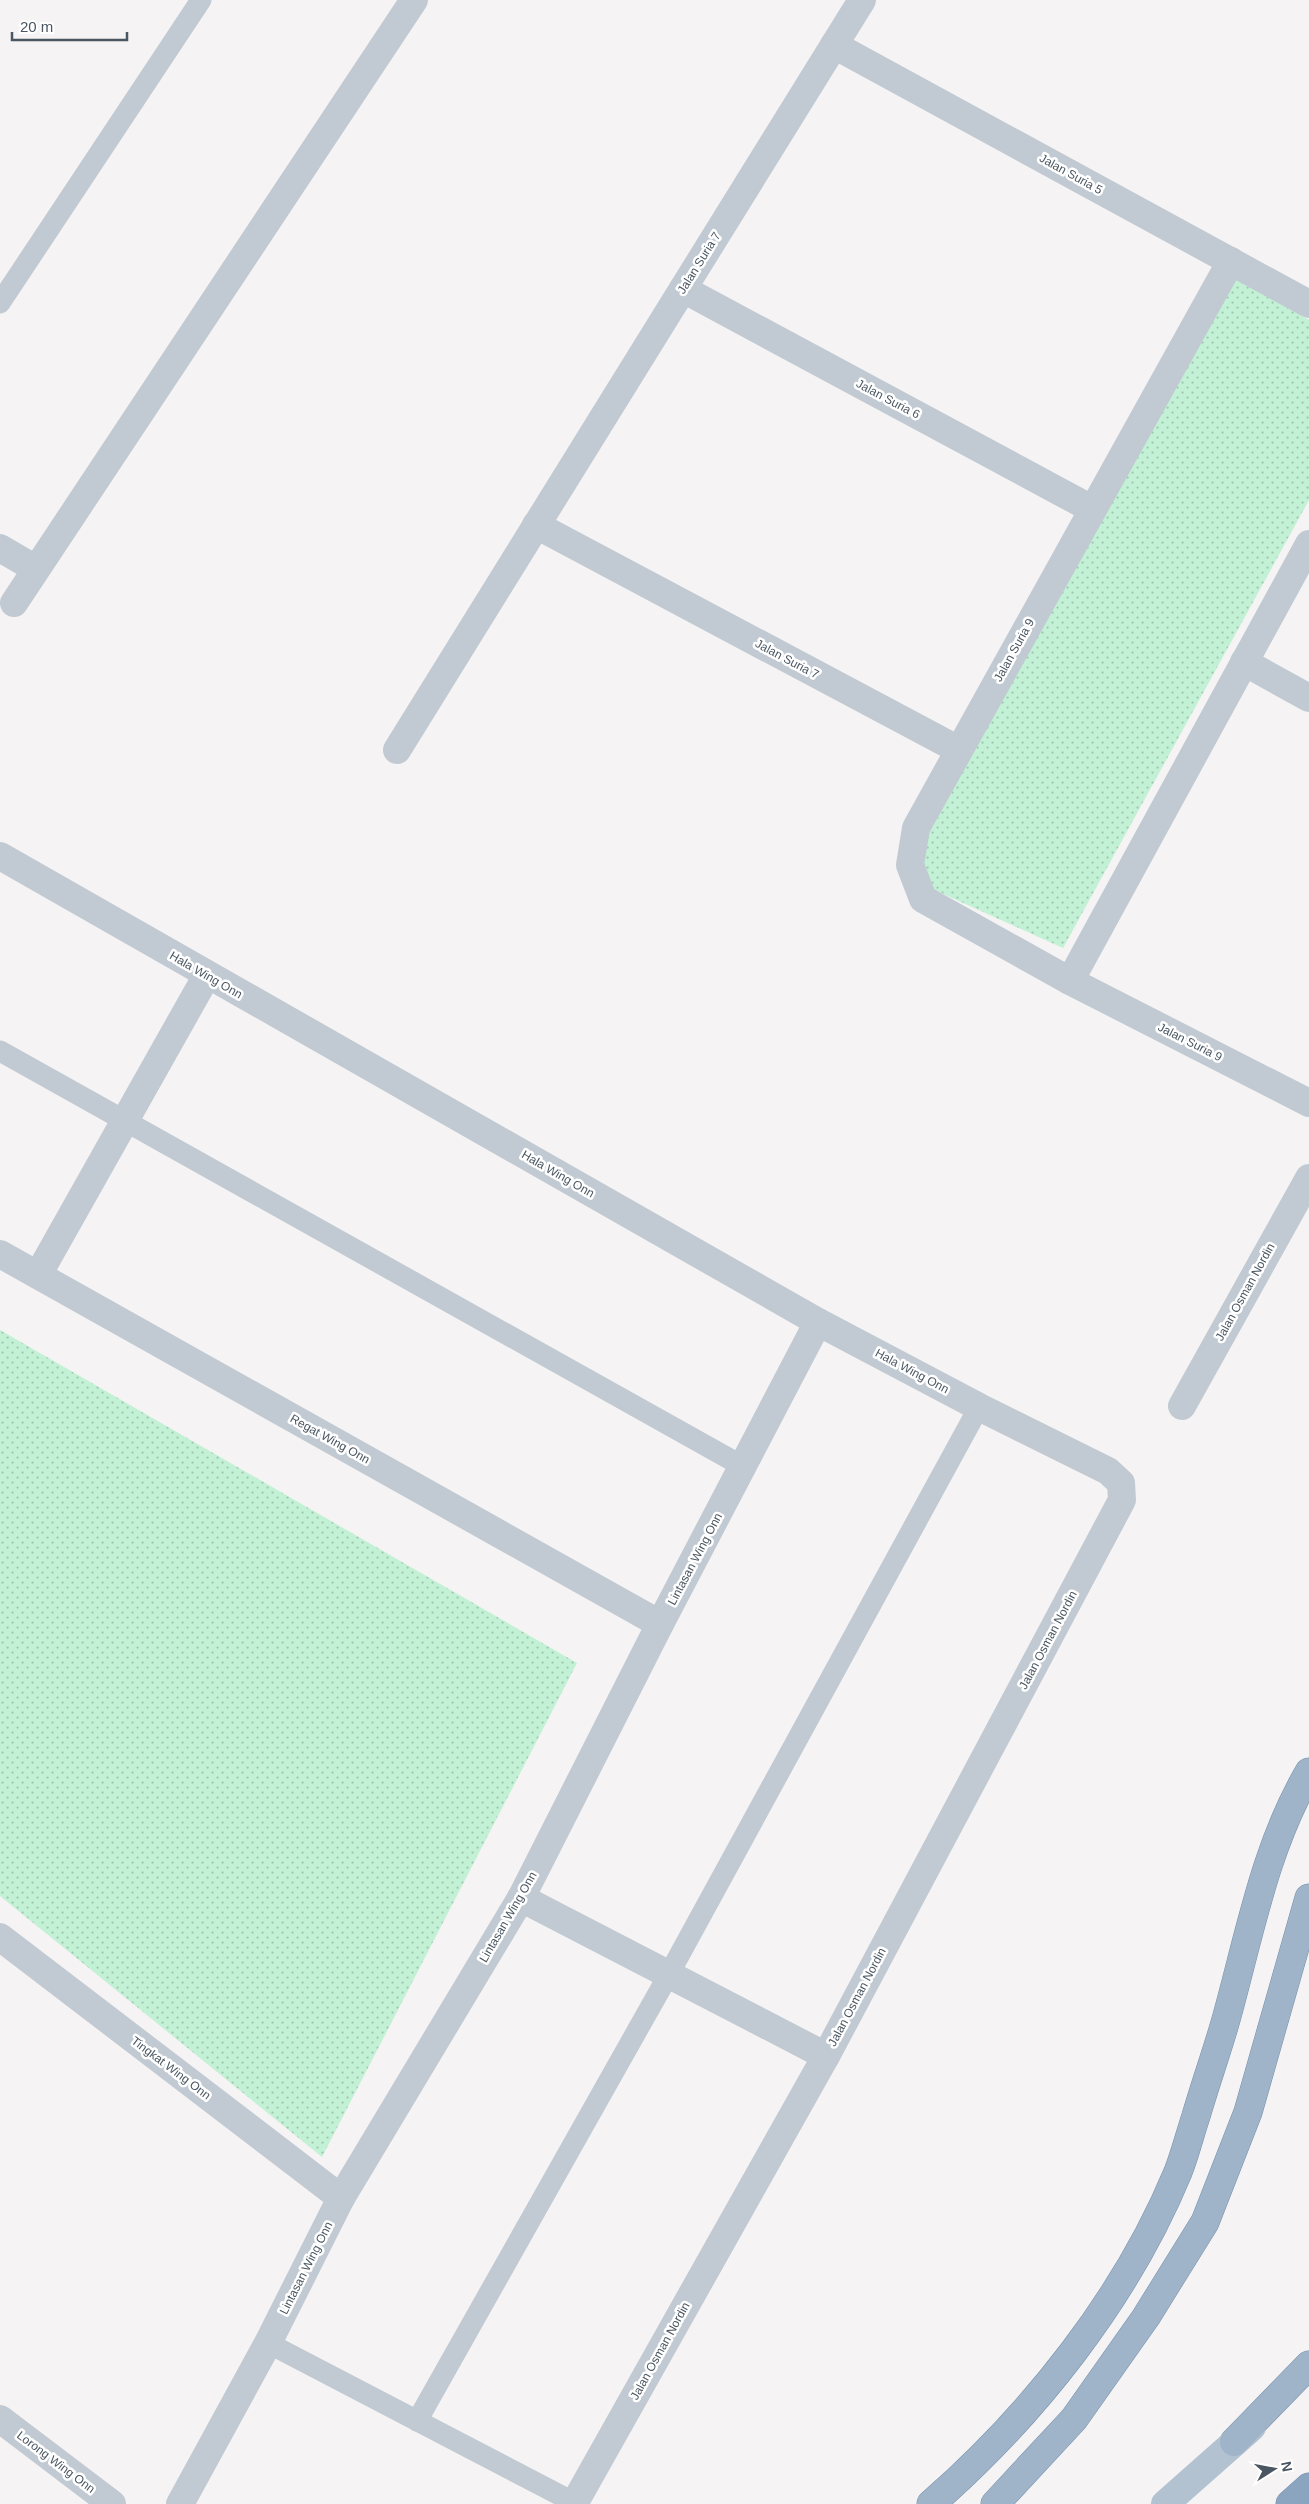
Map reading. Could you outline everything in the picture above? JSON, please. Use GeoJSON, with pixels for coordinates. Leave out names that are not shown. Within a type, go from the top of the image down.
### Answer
{"type":"FeatureCollection","features":[{"type":"Feature","properties":{"kind":"highway"},"geometry":{"type":"LineString","coordinates":[[931,2504],[974,2467],[1057,2375],[1131,2266],[1178,2172],[1225,2024],[1274,1843],[1309,1772]]}},
{"type":"Feature","properties":{"kind":"highway"},"geometry":{"type":"LineString","coordinates":[[994,2504],[1074,2419],[1146,2317],[1204,2222],[1248,2112],[1309,1898]]}},
{"type":"Feature","properties":{"kind":"highway"},"geometry":{"type":"LineString","coordinates":[[1234,2442],[1309,2365]]}},
{"type":"Feature","properties":{"kind":"highway"},"geometry":{"type":"LineString","coordinates":[[1290,2504],[1309,2487]]}},
{"type":"Feature","properties":{"kind":"main road"},"geometry":{"type":"LineString","coordinates":[[1166,2504],[1234,2442],[1309,2381]]}},
{"type":"Feature","properties":{"kind":"street"},"geometry":{"type":"LineString","coordinates":[[14,603],[414,0]]}},
{"type":"Feature","properties":{"kind":"street","name":"Jalan Suria 7"},"geometry":{"type":"LineString","coordinates":[[398,750],[862,0]]}},
{"type":"Feature","properties":{"kind":"street","name":"Jalan Suria 5"},"geometry":{"type":"LineString","coordinates":[[834,44],[1309,304]]}},
{"type":"Feature","properties":{"kind":"street","name":"Jalan Suria 9"},"geometry":{"type":"LineString","coordinates":[[1231,261],[1092,508],[916,828],[910,865],[923,899],[1070,981],[1309,1103]]}},
{"type":"Feature","properties":{"kind":"street","name":"Jalan Suria 6"},"geometry":{"type":"LineString","coordinates":[[683,289],[1092,508]]}},
{"type":"Feature","properties":{"kind":"street","name":"Jalan Suria 7"},"geometry":{"type":"LineString","coordinates":[[536,525],[959,750]]}},
{"type":"Feature","properties":{"kind":"street"},"geometry":{"type":"LineString","coordinates":[[1070,981],[1309,544]]}},
{"type":"Feature","properties":{"kind":"street"},"geometry":{"type":"LineString","coordinates":[[0,548],[36,569]]}},
{"type":"Feature","properties":{"kind":"street"},"geometry":{"type":"LineString","coordinates":[[1244,662],[1309,698]]}},
{"type":"Feature","properties":{"kind":"street","name":"Hala Wing Onn"},"geometry":{"type":"LineString","coordinates":[[0,856],[818,1322],[979,1407],[1108,1471],[1121,1483]]}},
{"type":"Feature","properties":{"kind":"street"},"geometry":{"type":"LineString","coordinates":[[38,1275],[207,975]]}},
{"type":"Feature","properties":{"kind":"street","name":"Jalan Osman Nordin"},"geometry":{"type":"LineString","coordinates":[[1182,1406],[1309,1178]]}},
{"type":"Feature","properties":{"kind":"street","name":"Regat Wing Onn"},"geometry":{"type":"LineString","coordinates":[[0,1254],[660,1624]]}},
{"type":"Feature","properties":{"kind":"street","name":"Lintasan Wing Onn"},"geometry":{"type":"LineString","coordinates":[[180,2504],[268,2343],[341,2198],[521,1898],[660,1624],[744,1467],[818,1322]]}},
{"type":"Feature","properties":{"kind":"street","name":"Jalan Osman Nordin"},"geometry":{"type":"LineString","coordinates":[[575,2503],[826,2056],[1122,1500],[1121,1483]]}},
{"type":"Feature","properties":{"kind":"street"},"geometry":{"type":"LineString","coordinates":[[521,1898],[826,2056]]}},
{"type":"Feature","properties":{"kind":"street","name":"Tingkat Wing Onn"},"geometry":{"type":"LineString","coordinates":[[0,1937],[341,2198]]}},
{"type":"Feature","properties":{"kind":"street","name":"Lorong Wing Onn"},"geometry":{"type":"LineString","coordinates":[[0,2419],[112,2504]]}},
{"type":"Feature","properties":{"kind":"lane"},"geometry":{"type":"LineString","coordinates":[[0,303],[201,0]]}},
{"type":"Feature","properties":{"kind":"lane"},"geometry":{"type":"LineString","coordinates":[[0,1051],[744,1467]]}},
{"type":"Feature","properties":{"kind":"lane"},"geometry":{"type":"LineString","coordinates":[[417,2421],[668,1974],[979,1407]]}},
{"type":"Feature","properties":{"kind":"lane"},"geometry":{"type":"LineString","coordinates":[[268,2343],[575,2503]]}},
{"type":"Feature","properties":{"kind":"green space"},"geometry":{"type":"Polygon","coordinates":[[[1233,277],[1309,320],[1309,500],[1063,948],[930,888],[919,851],[1233,277]]]}},
{"type":"Feature","properties":{"kind":"green space"},"geometry":{"type":"Polygon","coordinates":[[[0,1330],[577,1663],[322,2157],[0,1896],[0,1330]]]}}]}
